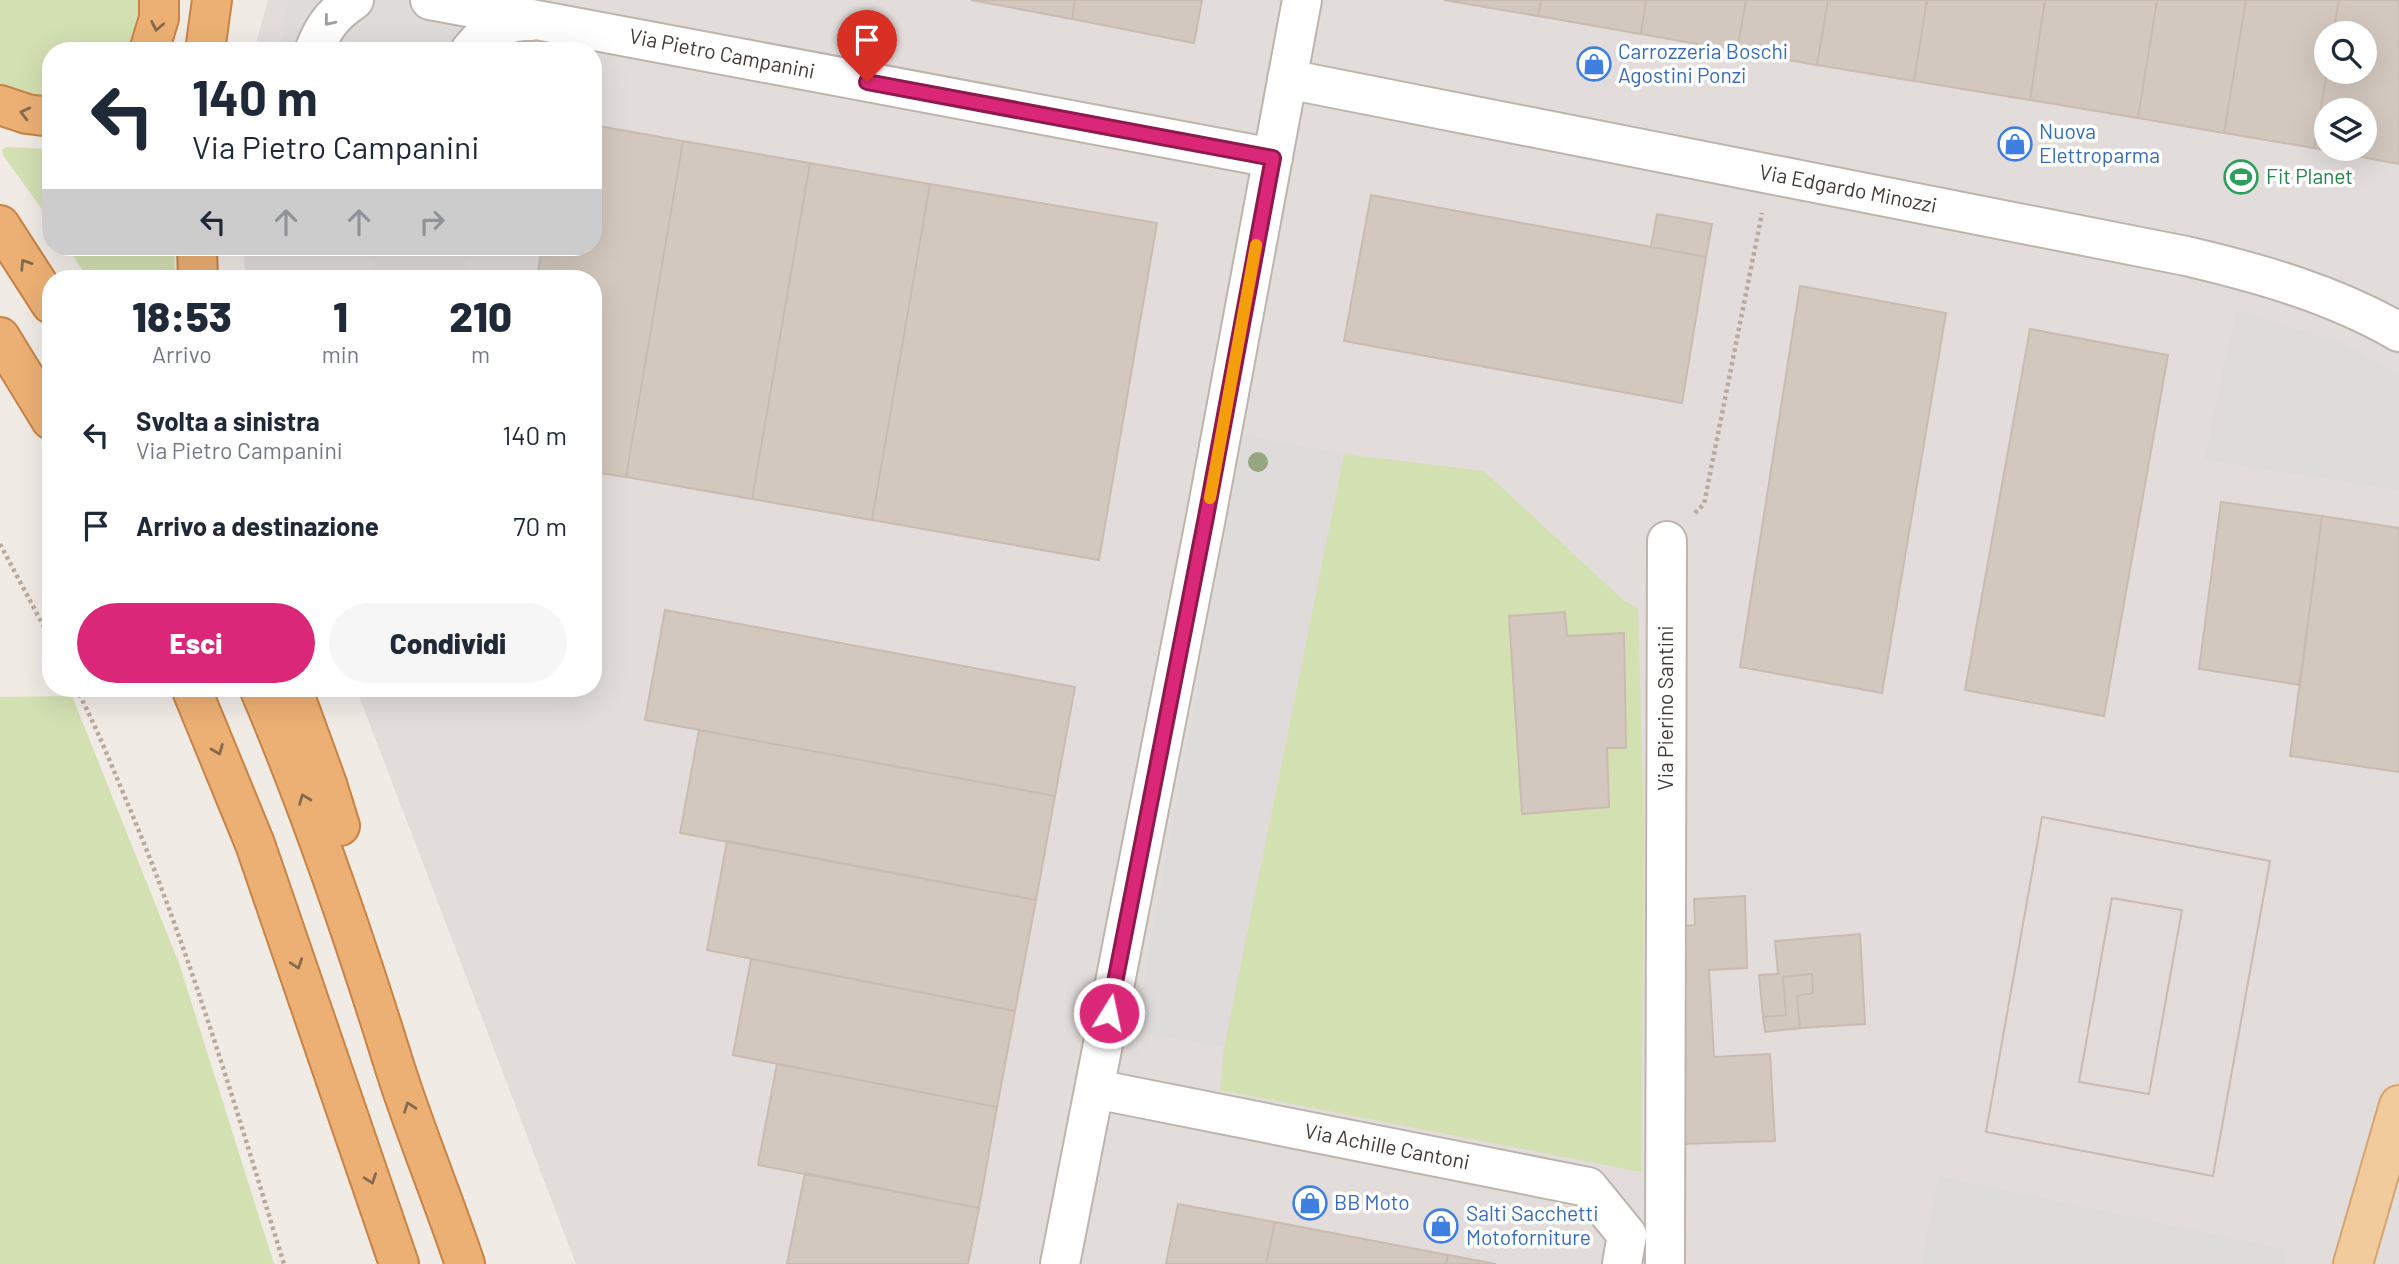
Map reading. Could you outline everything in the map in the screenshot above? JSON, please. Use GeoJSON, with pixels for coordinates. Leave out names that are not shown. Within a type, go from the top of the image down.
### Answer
{"type":"FeatureCollection","features":[{"type":"Feature","properties":{"kind":"highway"},"geometry":{"type":"LineString","coordinates":[[152,42],[159,18],[159,0]]}},
{"type":"Feature","properties":{"kind":"highway"},"geometry":{"type":"LineString","coordinates":[[206,42],[212,0]]}},
{"type":"Feature","properties":{"kind":"highway"},"geometry":{"type":"LineString","coordinates":[[0,105],[42,116]]}},
{"type":"Feature","properties":{"kind":"highway"},"geometry":{"type":"LineString","coordinates":[[0,225],[42,290]]}},
{"type":"Feature","properties":{"kind":"highway"},"geometry":{"type":"LineString","coordinates":[[0,337],[42,407]]}},
{"type":"Feature","properties":{"kind":"highway"},"geometry":{"type":"LineString","coordinates":[[0,365],[42,412]]}},
{"type":"Feature","properties":{"kind":"highway"},"geometry":{"type":"LineString","coordinates":[[195,697],[255,844],[399,1264]]}},
{"type":"Feature","properties":{"kind":"highway"},"geometry":{"type":"LineString","coordinates":[[263,697],[319,839],[376,1002],[396,1070],[466,1264]]}},
{"type":"Feature","properties":{"kind":"highway"},"geometry":{"type":"LineString","coordinates":[[295,697],[337,816],[376,1002]]}},
{"type":"Feature","properties":{"kind":"main road"},"geometry":{"type":"LineString","coordinates":[[2353,1264],[2399,1105]]}},
{"type":"Feature","properties":{"kind":"street"},"geometry":{"type":"LineString","coordinates":[[317,42],[322,30],[336,12],[354,0]]}},
{"type":"Feature","properties":{"kind":"street","name":"Via Pietro Campanini"},"geometry":{"type":"LineString","coordinates":[[430,0],[1273,158]]}},
{"type":"Feature","properties":{"kind":"street"},"geometry":{"type":"LineString","coordinates":[[1060,1264],[1096,1089],[1302,0]]}},
{"type":"Feature","properties":{"kind":"street","name":"Via Pietro Campanini"},"geometry":{"type":"LineString","coordinates":[[477,42],[497,26],[520,20],[543,21]]}},
{"type":"Feature","properties":{"kind":"street","name":"Via Edgardo Minozzi"},"geometry":{"type":"LineString","coordinates":[[1287,79],[2216,263],[2314,292],[2399,332]]}},
{"type":"Feature","properties":{"kind":"street","name":"Via Pierino Santini"},"geometry":{"type":"LineString","coordinates":[[1665,1264],[1667,541]]}},
{"type":"Feature","properties":{"kind":"street","name":"Via Achille Cantoni"},"geometry":{"type":"LineString","coordinates":[[1096,1089],[1588,1187],[1627,1235],[1622,1264]]}},
{"type":"Feature","properties":{"kind":"path"},"geometry":{"type":"LineString","coordinates":[[1667,541],[1704,504],[1770,174]]}},
{"type":"Feature","properties":{"kind":"path"},"geometry":{"type":"LineString","coordinates":[[0,544],[42,623]]}},
{"type":"Feature","properties":{"kind":"path"},"geometry":{"type":"LineString","coordinates":[[80,697],[150,855],[203,1004],[284,1264]]}},
{"type":"Feature","properties":{"kind":"shaded area"},"geometry":{"type":"Polygon","coordinates":[[[268,0],[2399,0],[2399,1264],[576,1264],[359,697],[602,697],[602,270],[245,270],[244,256],[602,256],[602,42],[256,42],[268,0]]]}},
{"type":"Feature","properties":{"kind":"shaded area"},"geometry":{"type":"Polygon","coordinates":[[[289,0],[523,0],[514,42],[280,42],[289,0]]]}},
{"type":"Feature","properties":{"kind":"shaded area"},"geometry":{"type":"Polygon","coordinates":[[[367,256],[468,256],[465,270],[375,270],[367,256]]]}},
{"type":"Feature","properties":{"kind":"shaded area"},"geometry":{"type":"Polygon","coordinates":[[[2236,310],[2345,344],[2399,375],[2399,490],[2204,460],[2236,310]]]}},
{"type":"Feature","properties":{"kind":"shaded area"},"geometry":{"type":"Polygon","coordinates":[[[1243,435],[1344,454],[1224,1047],[1134,1032],[1243,435]]]}},
{"type":"Feature","properties":{"kind":"shaded area"},"geometry":{"type":"Polygon","coordinates":[[[1939,1176],[2288,1250],[2285,1264],[1921,1264],[1939,1176]]]}},
{"type":"Feature","properties":{"kind":"green space"},"geometry":{"type":"Polygon","coordinates":[[[0,0],[141,0],[142,10],[132,42],[42,42],[42,99],[31,98],[0,84],[0,0]]]}},
{"type":"Feature","properties":{"kind":"green space"},"geometry":{"type":"Polygon","coordinates":[[[7,147],[42,149],[42,209],[3,155],[2,150],[7,147]]]}},
{"type":"Feature","properties":{"kind":"green space"},"geometry":{"type":"Polygon","coordinates":[[[73,256],[174,256],[175,270],[83,270],[73,256]]]}},
{"type":"Feature","properties":{"kind":"green space"},"geometry":{"type":"Polygon","coordinates":[[[1344,454],[1484,471],[1622,599],[1638,609],[1644,823],[1641,1172],[1220,1090],[1224,1047],[1344,454]]]}},
{"type":"Feature","properties":{"kind":"green space"},"geometry":{"type":"Polygon","coordinates":[[[0,697],[72,697],[179,963],[274,1264],[0,1264],[0,697]]]}},
{"type":"Feature","properties":{"kind":"building"},"geometry":{"type":"Polygon","coordinates":[[[971,0],[1075,0],[1072,19],[971,0]]]}},
{"type":"Feature","properties":{"kind":"building"},"geometry":{"type":"Polygon","coordinates":[[[1075,0],[1202,0],[1194,43],[1072,19],[1075,0]]]}},
{"type":"Feature","properties":{"kind":"building"},"geometry":{"type":"Polygon","coordinates":[[[1444,0],[1541,0],[1538,16],[1444,0]]]}},
{"type":"Feature","properties":{"kind":"building"},"geometry":{"type":"Polygon","coordinates":[[[1541,0],[1646,0],[1641,34],[1538,16],[1541,0]]]}},
{"type":"Feature","properties":{"kind":"building"},"geometry":{"type":"Polygon","coordinates":[[[1646,0],[1746,0],[1737,51],[1641,34],[1646,0]]]}},
{"type":"Feature","properties":{"kind":"building"},"geometry":{"type":"Polygon","coordinates":[[[1746,0],[1828,0],[1817,65],[1737,51],[1746,0]]]}},
{"type":"Feature","properties":{"kind":"building"},"geometry":{"type":"Polygon","coordinates":[[[1828,0],[1927,0],[1914,81],[1817,65],[1828,0]]]}},
{"type":"Feature","properties":{"kind":"building"},"geometry":{"type":"Polygon","coordinates":[[[1927,0],[2045,0],[2030,100],[1914,81],[1927,0]]]}},
{"type":"Feature","properties":{"kind":"building"},"geometry":{"type":"Polygon","coordinates":[[[2045,0],[2157,0],[2138,118],[2030,100],[2045,0]]]}},
{"type":"Feature","properties":{"kind":"building"},"geometry":{"type":"Polygon","coordinates":[[[2157,0],[2246,0],[2224,133],[2138,118],[2157,0]]]}},
{"type":"Feature","properties":{"kind":"building"},"geometry":{"type":"Polygon","coordinates":[[[2246,0],[2339,0],[2335,21],[2314,21],[2314,84],[2325,84],[2323,98],[2314,98],[2314,148],[2224,133],[2246,0]]]}},
{"type":"Feature","properties":{"kind":"building"},"geometry":{"type":"Polygon","coordinates":[[[2339,0],[2399,0],[2399,164],[2377,160],[2377,98],[2323,98],[2325,84],[2377,84],[2377,21],[2335,21],[2339,0]]]}},
{"type":"Feature","properties":{"kind":"building"},"geometry":{"type":"Polygon","coordinates":[[[602,127],[683,141],[626,477],[602,473],[602,270],[538,270],[541,256],[602,256],[602,127]]]}},
{"type":"Feature","properties":{"kind":"building"},"geometry":{"type":"Polygon","coordinates":[[[683,141],[810,163],[752,499],[626,477],[683,141]]]}},
{"type":"Feature","properties":{"kind":"building"},"geometry":{"type":"Polygon","coordinates":[[[810,163],[930,184],[872,520],[752,499],[810,163]]]}},
{"type":"Feature","properties":{"kind":"building"},"geometry":{"type":"Polygon","coordinates":[[[930,184],[1157,223],[1099,560],[872,520],[930,184]]]}},
{"type":"Feature","properties":{"kind":"building"},"geometry":{"type":"Polygon","coordinates":[[[1371,195],[1706,257],[1682,403],[1344,341],[1371,195]]]}},
{"type":"Feature","properties":{"kind":"building"},"geometry":{"type":"Polygon","coordinates":[[[1657,214],[1712,224],[1706,257],[1651,247],[1657,214]]]}},
{"type":"Feature","properties":{"kind":"building"},"geometry":{"type":"Polygon","coordinates":[[[1800,286],[1946,313],[1882,693],[1740,667],[1800,286]]]}},
{"type":"Feature","properties":{"kind":"building"},"geometry":{"type":"Polygon","coordinates":[[[2030,329],[2168,355],[2104,716],[1965,690],[2030,329]]]}},
{"type":"Feature","properties":{"kind":"building"},"geometry":{"type":"Polygon","coordinates":[[[2221,502],[2322,516],[2300,685],[2199,669],[2221,502]]]}},
{"type":"Feature","properties":{"kind":"building"},"geometry":{"type":"Polygon","coordinates":[[[2322,516],[2399,528],[2399,772],[2290,756],[2322,516]]]}},
{"type":"Feature","properties":{"kind":"building"},"geometry":{"type":"Polygon","coordinates":[[[665,610],[1075,687],[1055,796],[645,720],[665,610]]]}},
{"type":"Feature","properties":{"kind":"building"},"geometry":{"type":"Polygon","coordinates":[[[1565,612],[1567,636],[1624,633],[1626,748],[1607,748],[1609,807],[1522,814],[1509,616],[1565,612]]]}},
{"type":"Feature","properties":{"kind":"building"},"geometry":{"type":"Polygon","coordinates":[[[699,730],[1055,796],[1036,900],[680,833],[699,730]]]}},
{"type":"Feature","properties":{"kind":"building"},"geometry":{"type":"Polygon","coordinates":[[[2042,817],[2270,861],[2213,1176],[1986,1132],[2042,817]],[[2112,898],[2079,1082],[2149,1094],[2182,910],[2112,898]]]}},
{"type":"Feature","properties":{"kind":"building"},"geometry":{"type":"Polygon","coordinates":[[[2042,817],[2270,861],[2213,1176],[1986,1132],[2042,817]]]}},
{"type":"Feature","properties":{"kind":"building"},"geometry":{"type":"Polygon","coordinates":[[[727,841],[1036,900],[1015,1011],[707,950],[727,841]]]}},
{"type":"Feature","properties":{"kind":"building"},"geometry":{"type":"Polygon","coordinates":[[[1745,896],[1747,968],[1709,970],[1714,1057],[1770,1054],[1775,1141],[1681,1144],[1675,927],[1695,925],[1694,899],[1745,896]]]}},
{"type":"Feature","properties":{"kind":"building"},"geometry":{"type":"Polygon","coordinates":[[[2112,898],[2182,910],[2149,1094],[2079,1082],[2112,898]]]}},
{"type":"Feature","properties":{"kind":"building"},"geometry":{"type":"Polygon","coordinates":[[[1860,934],[1865,1024],[1800,1028],[1797,996],[1813,993],[1812,974],[1783,977],[1786,1015],[1763,1017],[1759,975],[1778,974],[1775,941],[1860,934]]]}},
{"type":"Feature","properties":{"kind":"building"},"geometry":{"type":"Polygon","coordinates":[[[751,959],[1015,1011],[997,1107],[733,1055],[751,959]]]}},
{"type":"Feature","properties":{"kind":"building"},"geometry":{"type":"Polygon","coordinates":[[[1812,974],[1813,993],[1797,996],[1800,1028],[1765,1032],[1763,1017],[1786,1015],[1783,977],[1812,974]]]}},
{"type":"Feature","properties":{"kind":"building"},"geometry":{"type":"Polygon","coordinates":[[[777,1064],[997,1107],[979,1208],[758,1165],[777,1064]]]}},
{"type":"Feature","properties":{"kind":"building"},"geometry":{"type":"Polygon","coordinates":[[[805,1173],[979,1208],[968,1264],[787,1264],[805,1173]]]}},
{"type":"Feature","properties":{"kind":"building"},"geometry":{"type":"Polygon","coordinates":[[[1178,1204],[1275,1222],[1266,1264],[1166,1264],[1178,1204]]]}},
{"type":"Feature","properties":{"kind":"building"},"geometry":{"type":"Polygon","coordinates":[[[1275,1222],[1448,1255],[1446,1264],[1266,1264],[1275,1222]]]}},
{"type":"Feature","properties":{"kind":"building"},"geometry":{"type":"Polygon","coordinates":[[[1448,1255],[1496,1264],[1446,1264],[1448,1255]]]}},
{"type":"Feature","properties":{"kind":"slow traffic"},"geometry":{"type":"LineString","coordinates":[[1210,498],[1256,245]]}},
{"type":"Feature","properties":{"kind":"place","name":"Carrozzeria Boschi Agostini Ponzi"},"geometry":{"type":"Point","coordinates":[1594,64]}},
{"type":"Feature","properties":{"kind":"place","name":"Nuova Elettroparma"},"geometry":{"type":"Point","coordinates":[2015,144]}},
{"type":"Feature","properties":{"kind":"place","name":"Fit Planet"},"geometry":{"type":"Point","coordinates":[2241,177]}},
{"type":"Feature","properties":{"kind":"place","name":"BB Moto"},"geometry":{"type":"Point","coordinates":[1310,1203]}},
{"type":"Feature","properties":{"kind":"place","name":"Salti Sacchetti Motoforniture"},"geometry":{"type":"Point","coordinates":[1441,1226]}},
{"type":"Feature","properties":{"kind":"route"},"geometry":{"type":"LineString","coordinates":[[867,82],[1273,158],[1109,1013]]}}]}
